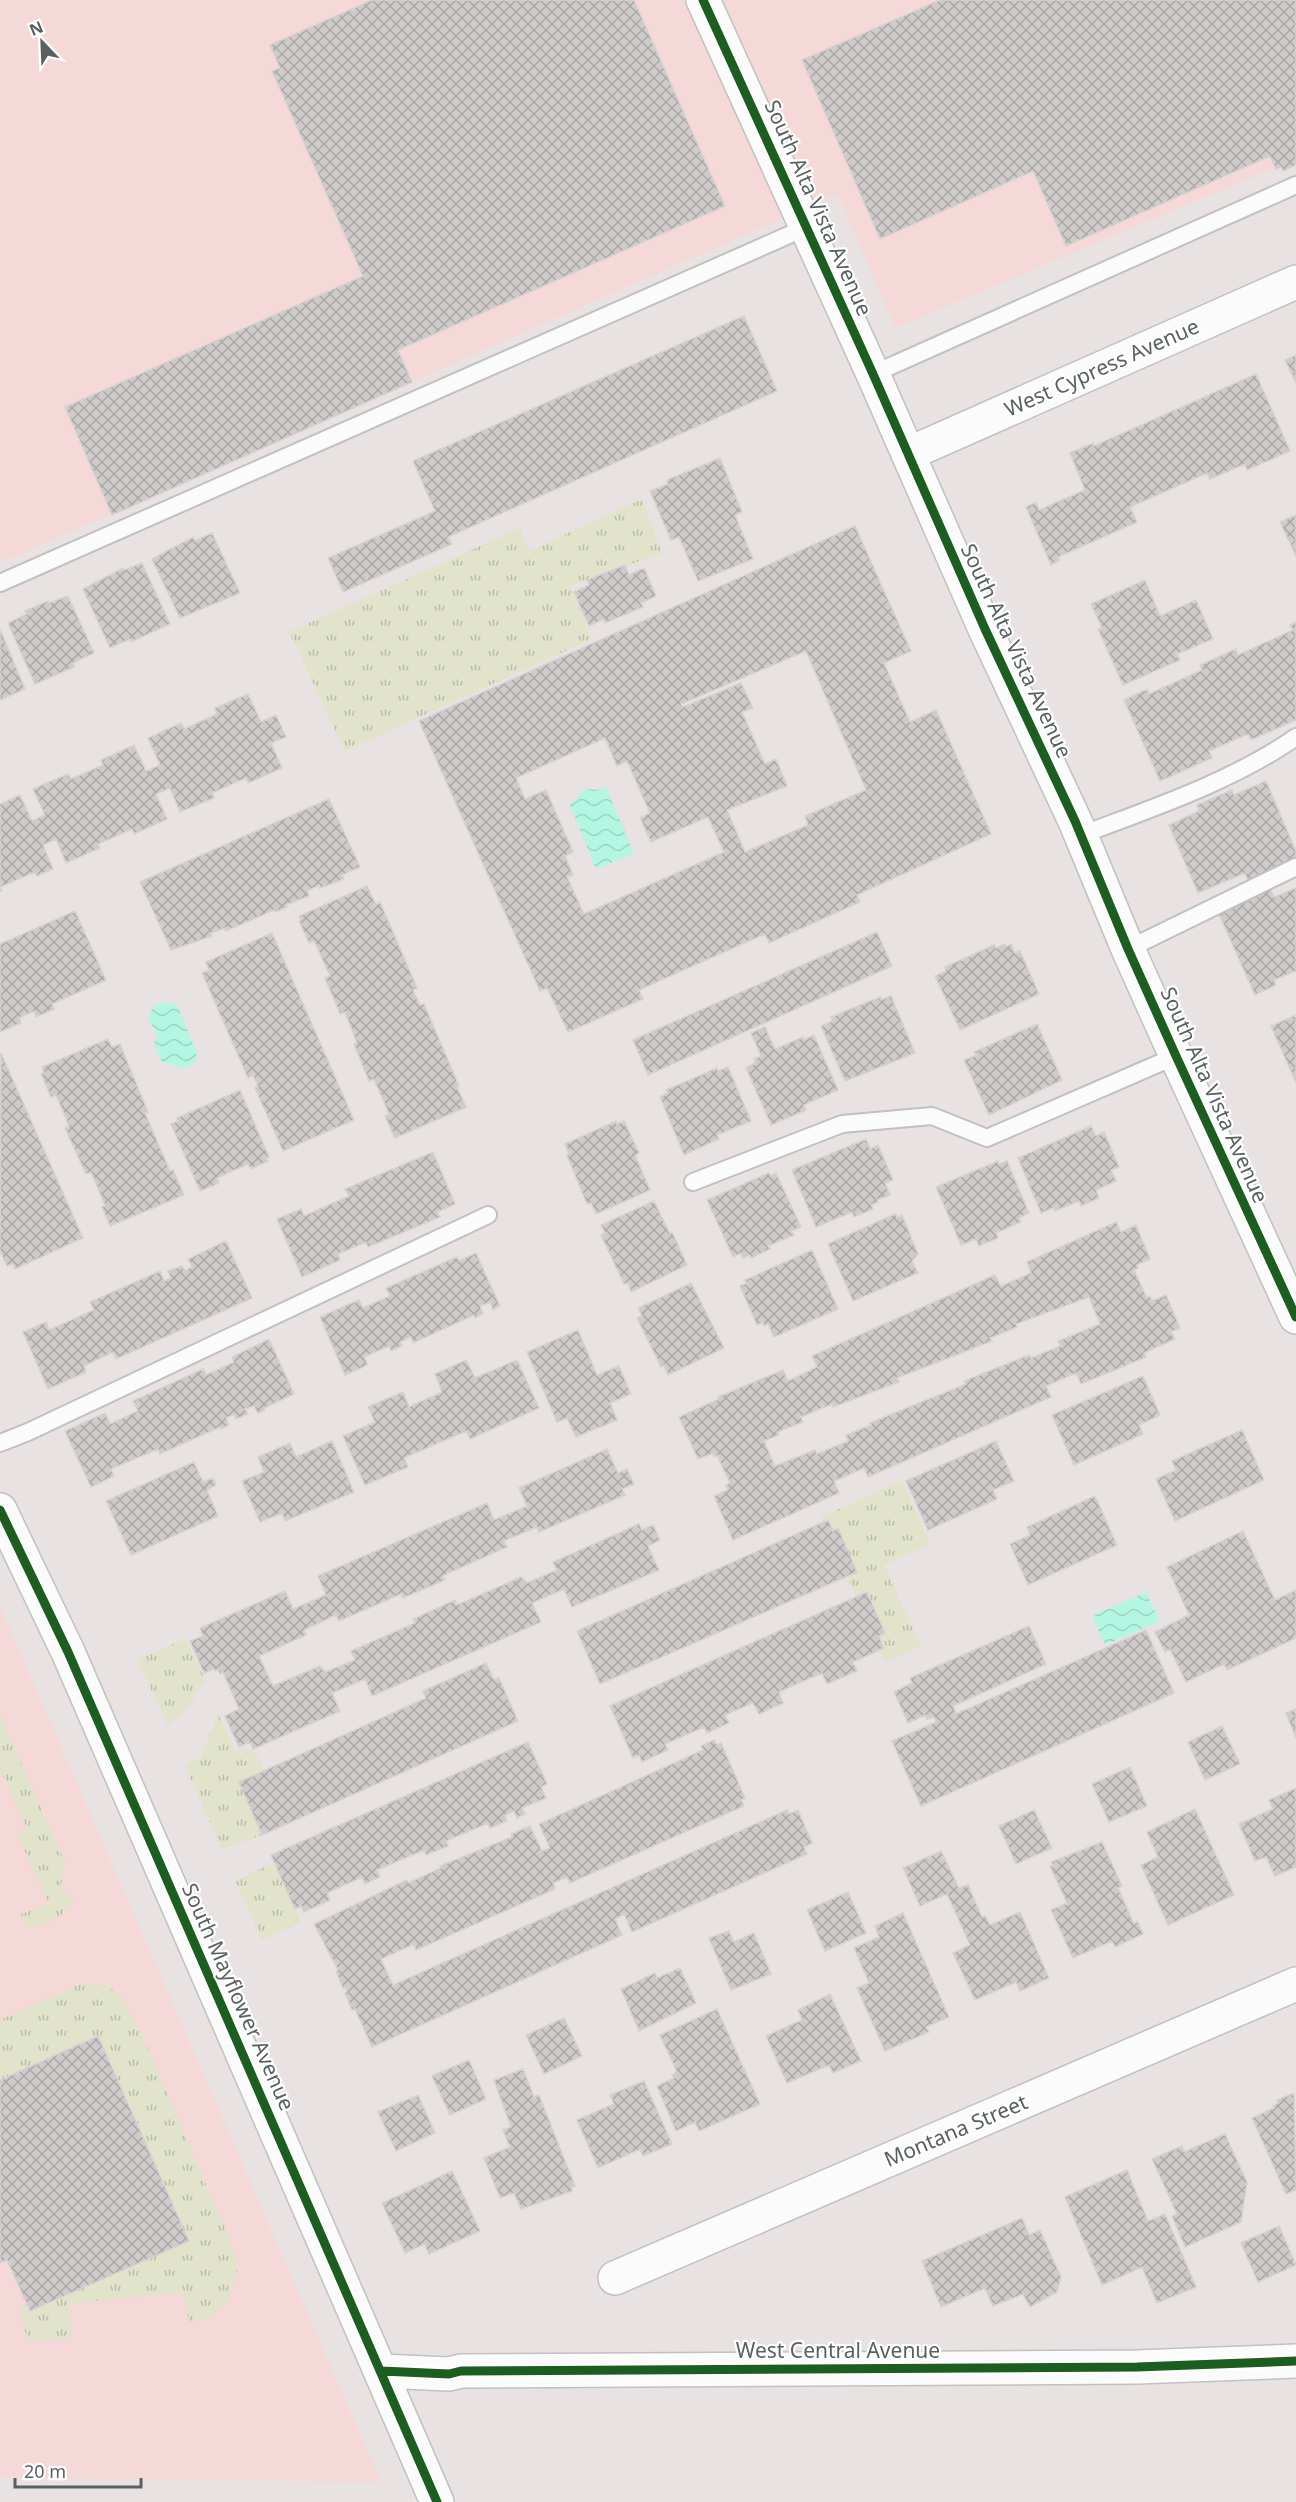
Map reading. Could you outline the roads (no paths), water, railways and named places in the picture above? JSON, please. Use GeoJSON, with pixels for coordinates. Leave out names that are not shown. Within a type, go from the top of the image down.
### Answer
{"type":"FeatureCollection","features":[{"type":"Feature","properties":{"kind":"street","name":"South Alta Vista Avenue"},"geometry":{"type":"LineString","coordinates":[[705,1],[985,629],[1081,835],[1128,949],[1176,1056],[1296,1317]]}},
{"type":"Feature","properties":{"kind":"street","name":"West Cypress Avenue"},"geometry":{"type":"LineString","coordinates":[[908,454],[1296,282]]}},
{"type":"Feature","properties":{"kind":"street","name":"South Mayflower Avenue"},"geometry":{"type":"LineString","coordinates":[[0,1510],[68,1652],[437,2502]]}},
{"type":"Feature","properties":{"kind":"street","name":"Montana Street"},"geometry":{"type":"LineString","coordinates":[[615,2278],[1296,1984]]}},
{"type":"Feature","properties":{"kind":"street","name":"West Central Avenue"},"geometry":{"type":"LineString","coordinates":[[381,2371],[449,2374],[485,2371],[1137,2367],[1296,2361]]}},
{"type":"Feature","properties":{"kind":"lane"},"geometry":{"type":"LineString","coordinates":[[873,374],[1296,185]]}},
{"type":"Feature","properties":{"kind":"lane"},"geometry":{"type":"LineString","coordinates":[[0,583],[807,227]]}},
{"type":"Feature","properties":{"kind":"lane"},"geometry":{"type":"LineString","coordinates":[[1081,835],[1168,802],[1271,754],[1296,737]]}},
{"type":"Feature","properties":{"kind":"lane"},"geometry":{"type":"LineString","coordinates":[[1128,949],[1296,867]]}},
{"type":"Feature","properties":{"kind":"lane"},"geometry":{"type":"LineString","coordinates":[[693,1182],[842,1124],[932,1116],[987,1138],[1176,1056]]}},
{"type":"Feature","properties":{"kind":"lane"},"geometry":{"type":"LineString","coordinates":[[0,1443],[28,1432],[488,1215]]}},
{"type":"Feature","properties":{"kind":"water"},"geometry":{"type":"Polygon","coordinates":[[[606,787],[634,853],[596,869],[569,803],[577,800],[579,794],[586,788],[596,790],[606,787]]]}},
{"type":"Feature","properties":{"kind":"water"},"geometry":{"type":"Polygon","coordinates":[[[164,1002],[177,1005],[197,1053],[194,1064],[183,1068],[162,1062],[154,1044],[158,1036],[148,1018],[153,1007],[164,1002]]]}},
{"type":"Feature","properties":{"kind":"water"},"geometry":{"type":"Polygon","coordinates":[[[1146,1592],[1160,1621],[1105,1645],[1092,1616],[1146,1592]]]}}]}
